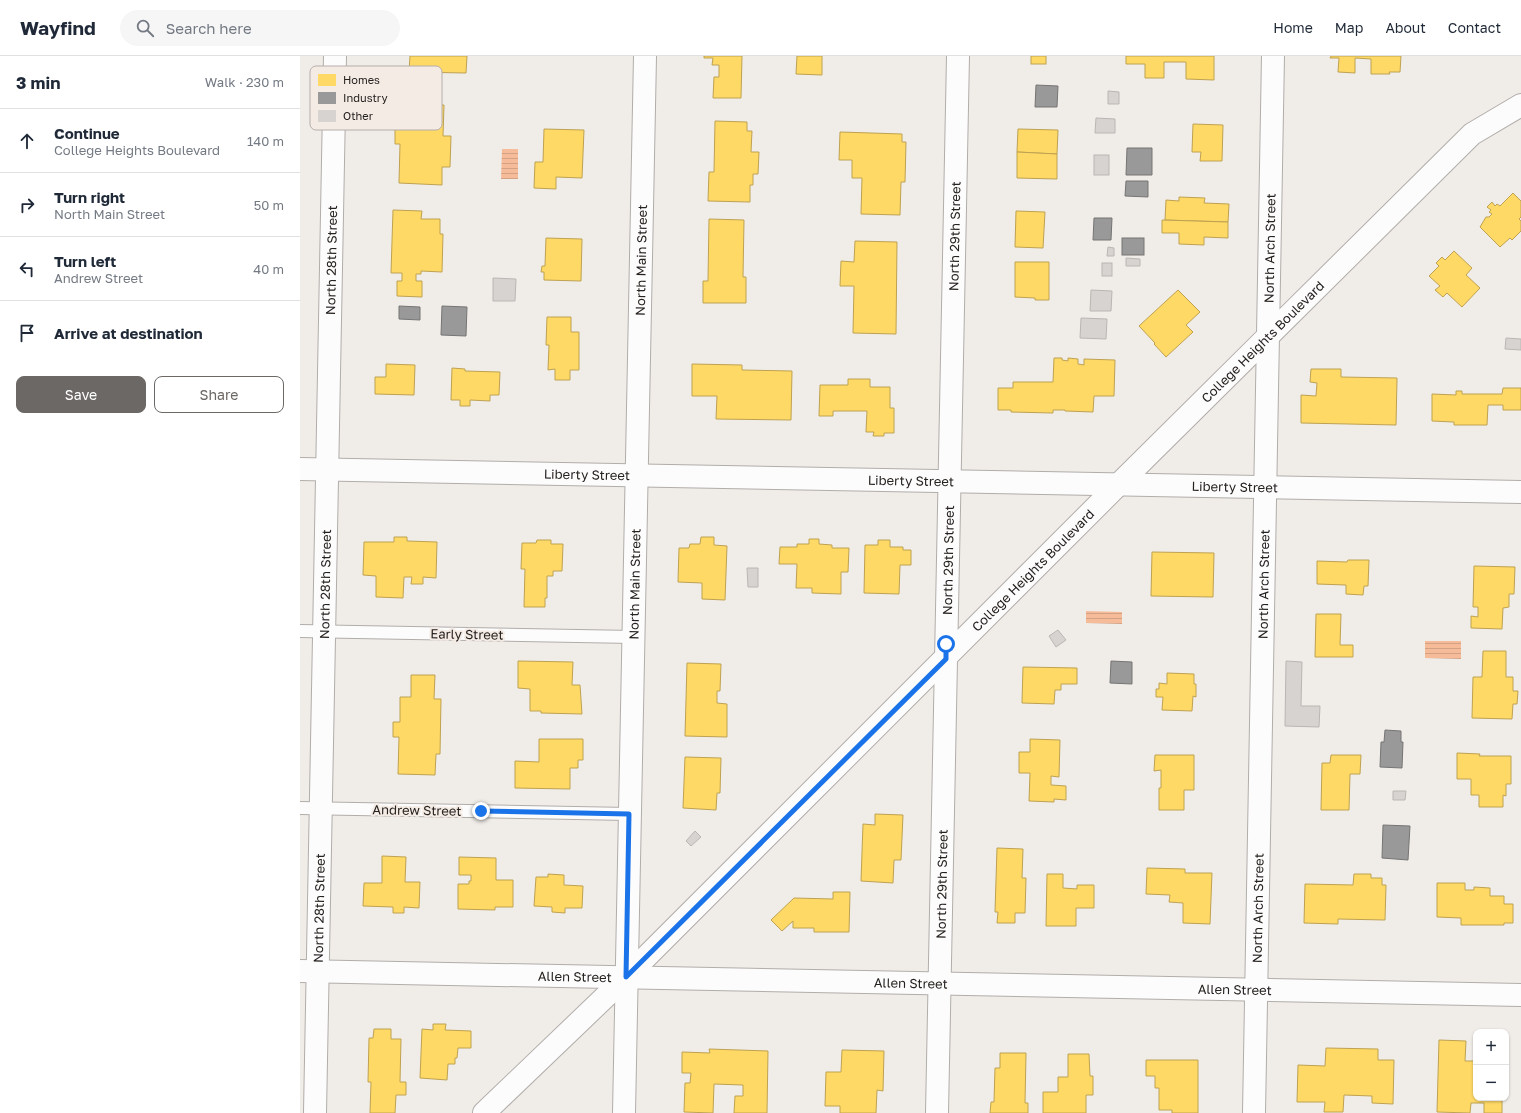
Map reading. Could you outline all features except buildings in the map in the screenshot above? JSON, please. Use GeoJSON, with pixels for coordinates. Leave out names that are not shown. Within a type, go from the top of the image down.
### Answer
{"type":"FeatureCollection","features":[{"type":"Feature","properties":{"kind":"street","name":"North 28th Street"},"geometry":{"type":"LineString","coordinates":[[335,56],[335,66]]}},
{"type":"Feature","properties":{"kind":"street","name":"North Main Street"},"geometry":{"type":"LineString","coordinates":[[624,1113],[645,56]]}},
{"type":"Feature","properties":{"kind":"street","name":"North 29th Street"},"geometry":{"type":"LineString","coordinates":[[937,1113],[958,56]]}},
{"type":"Feature","properties":{"kind":"street","name":"North Arch Street"},"geometry":{"type":"LineString","coordinates":[[1254,1113],[1273,56]]}},
{"type":"Feature","properties":{"kind":"street","name":"College Heights Boulevard"},"geometry":{"type":"LineString","coordinates":[[484,1113],[626,977],[946,659],[1118,485],[1268,338],[1472,134],[1521,105]]}},
{"type":"Feature","properties":{"kind":"street","name":"North 28th Street"},"geometry":{"type":"LineString","coordinates":[[315,1113],[309,971],[310,808],[324,632],[334,130]]}},
{"type":"Feature","properties":{"kind":"street","name":"Liberty Street"},"geometry":{"type":"LineString","coordinates":[[300,469],[1521,492]]}},
{"type":"Feature","properties":{"kind":"street","name":"Allen Street"},"geometry":{"type":"LineString","coordinates":[[309,971],[1521,995]]}},
{"type":"Feature","properties":{"kind":"lane","name":"Early Street"},"geometry":{"type":"LineString","coordinates":[[300,631],[633,637]]}},
{"type":"Feature","properties":{"kind":"lane","name":"Andrew Street"},"geometry":{"type":"LineString","coordinates":[[310,808],[629,814]]}},
{"type":"Feature","properties":{"kind":"shaded area"},"geometry":{"type":"Polygon","coordinates":[[[502,149],[518,149],[518,179],[501,179],[502,149]]]}},
{"type":"Feature","properties":{"kind":"shaded area"},"geometry":{"type":"Polygon","coordinates":[[[1086,611],[1122,612],[1122,624],[1086,623],[1086,611]]]}},
{"type":"Feature","properties":{"kind":"shaded area"},"geometry":{"type":"Polygon","coordinates":[[[1425,641],[1461,641],[1461,659],[1425,658],[1425,641]]]}},
{"type":"Feature","properties":{"kind":"route"},"geometry":{"type":"LineString","coordinates":[[481,811],[629,814],[626,977],[946,659],[946,644]]}}]}
